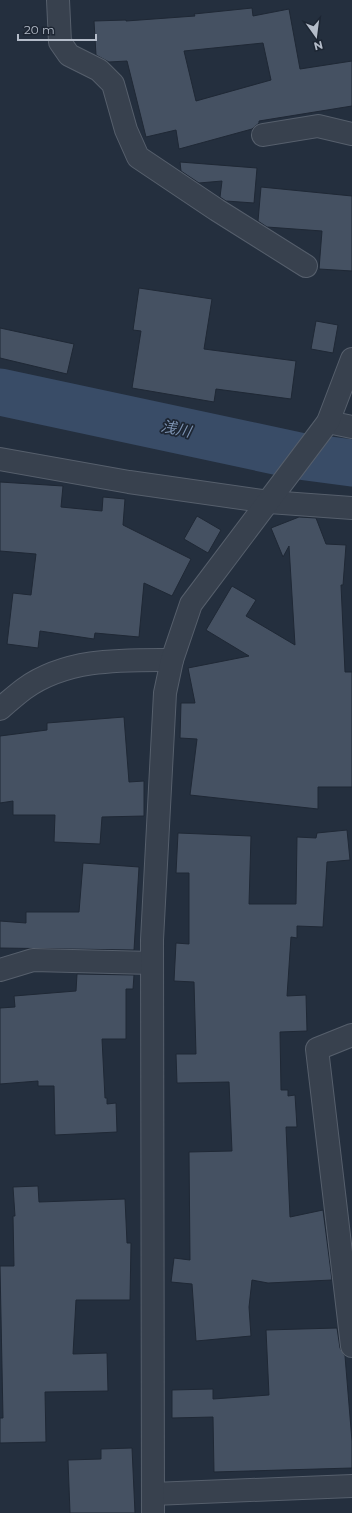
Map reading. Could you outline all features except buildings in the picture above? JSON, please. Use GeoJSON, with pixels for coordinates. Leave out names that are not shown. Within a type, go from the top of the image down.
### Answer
{"type":"FeatureCollection","features":[{"type":"Feature","properties":{"kind":"street"},"geometry":{"type":"LineString","coordinates":[[58,0],[60,42],[69,55],[99,70],[113,84],[126,130],[138,157],[217,210],[306,266]]}},
{"type":"Feature","properties":{"kind":"street"},"geometry":{"type":"LineString","coordinates":[[263,135],[318,126],[352,134]]}},
{"type":"Feature","properties":{"kind":"street"},"geometry":{"type":"LineString","coordinates":[[352,359],[324,427],[273,497],[191,604],[172,660],[165,693],[152,963],[153,1503],[352,1486]]}},
{"type":"Feature","properties":{"kind":"street"},"geometry":{"type":"LineString","coordinates":[[324,427],[352,427]]}},
{"type":"Feature","properties":{"kind":"street"},"geometry":{"type":"LineString","coordinates":[[0,459],[129,482],[273,497],[352,508]]}},
{"type":"Feature","properties":{"kind":"street"},"geometry":{"type":"LineString","coordinates":[[0,709],[25,688],[59,671],[104,661],[172,660]]}},
{"type":"Feature","properties":{"kind":"street"},"geometry":{"type":"LineString","coordinates":[[0,970],[33,960],[152,963]]}},
{"type":"Feature","properties":{"kind":"street"},"geometry":{"type":"LineString","coordinates":[[352,1034],[317,1049],[348,1283],[352,1346]]}},
{"type":"Feature","properties":{"kind":"waterway","name":"浅川"},"geometry":{"type":"LineString","coordinates":[[0,392],[299,456],[352,463]]}}]}
